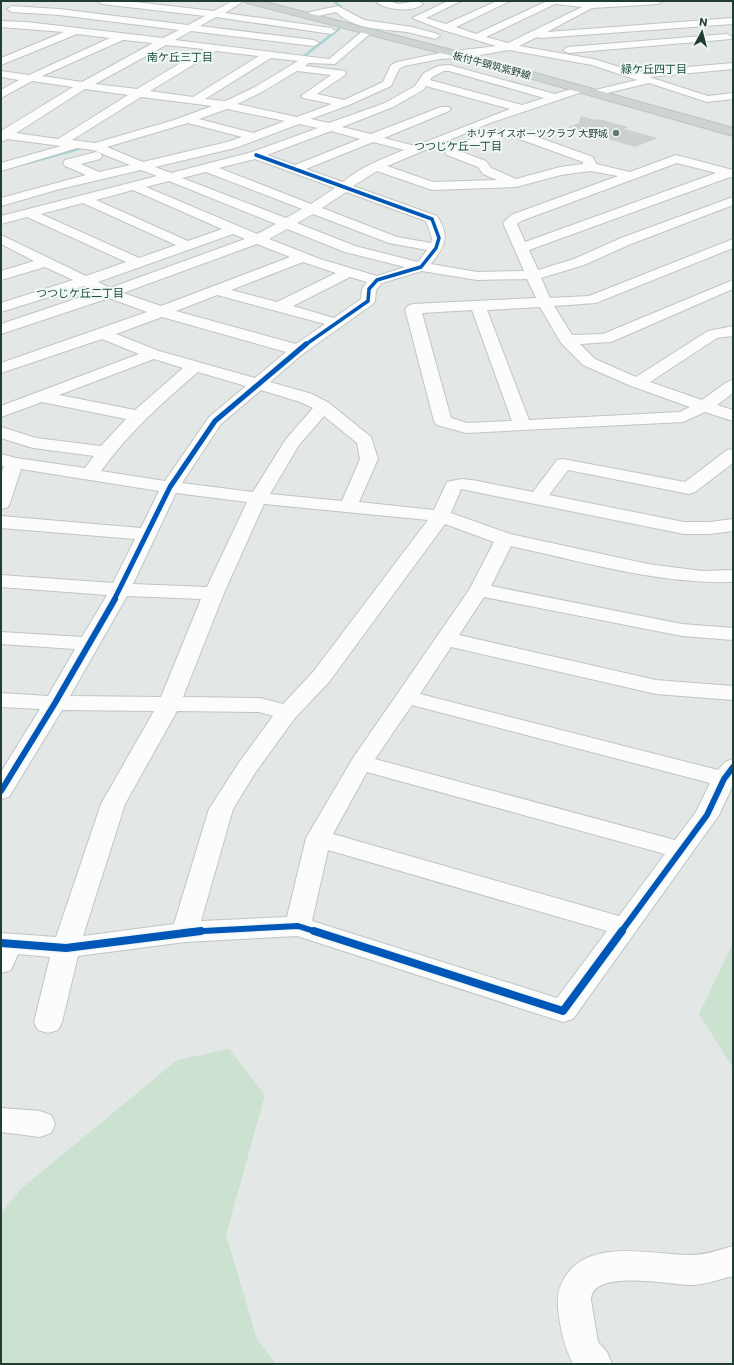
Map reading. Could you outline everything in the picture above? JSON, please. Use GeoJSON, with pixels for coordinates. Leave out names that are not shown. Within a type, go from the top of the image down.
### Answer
{"type":"FeatureCollection","features":[{"type":"Feature","properties":{"kind":"main road","name":"板付牛頸筑紫野線"},"geometry":{"type":"LineString","coordinates":[[250,1],[368,31],[457,49],[581,89],[600,92],[733,128]]}},
{"type":"Feature","properties":{"kind":"main road","name":"板付牛頸筑紫野線"},"geometry":{"type":"LineString","coordinates":[[264,1],[468,54],[733,132]]}},
{"type":"Feature","properties":{"kind":"street"},"geometry":{"type":"LineString","coordinates":[[102,1],[215,14],[331,31]]}},
{"type":"Feature","properties":{"kind":"street"},"geometry":{"type":"LineString","coordinates":[[380,1],[397,7],[414,2],[435,10]]}},
{"type":"Feature","properties":{"kind":"street"},"geometry":{"type":"LineString","coordinates":[[406,29],[417,18],[456,1]]}},
{"type":"Feature","properties":{"kind":"street"},"geometry":{"type":"LineString","coordinates":[[446,28],[505,1]]}},
{"type":"Feature","properties":{"kind":"street"},"geometry":{"type":"LineString","coordinates":[[477,38],[554,1],[588,3],[658,1]]}},
{"type":"Feature","properties":{"kind":"street"},"geometry":{"type":"LineString","coordinates":[[220,2],[236,2]]}},
{"type":"Feature","properties":{"kind":"street"},"geometry":{"type":"LineString","coordinates":[[2,136],[84,85],[236,2]]}},
{"type":"Feature","properties":{"kind":"street"},"geometry":{"type":"LineString","coordinates":[[638,2],[700,39]]}},
{"type":"Feature","properties":{"kind":"street"},"geometry":{"type":"LineString","coordinates":[[457,49],[468,54],[509,47],[585,9],[588,3]]}},
{"type":"Feature","properties":{"kind":"street"},"geometry":{"type":"LineString","coordinates":[[1,35],[81,4]]}},
{"type":"Feature","properties":{"kind":"street"},"geometry":{"type":"LineString","coordinates":[[1,9],[59,12],[314,43]]}},
{"type":"Feature","properties":{"kind":"street"},"geometry":{"type":"LineString","coordinates":[[313,14],[338,9],[344,16],[351,19],[386,28],[406,29],[444,40]]}},
{"type":"Feature","properties":{"kind":"street"},"geometry":{"type":"LineString","coordinates":[[417,18],[509,47],[594,62],[707,99],[733,96]]}},
{"type":"Feature","properties":{"kind":"street"},"geometry":{"type":"LineString","coordinates":[[561,20],[584,19]]}},
{"type":"Feature","properties":{"kind":"street"},"geometry":{"type":"LineString","coordinates":[[531,36],[733,21]]}},
{"type":"Feature","properties":{"kind":"street"},"geometry":{"type":"LineString","coordinates":[[1,24],[27,25],[73,32],[268,55],[342,73],[307,96],[345,103]]}},
{"type":"Feature","properties":{"kind":"street"},"geometry":{"type":"LineString","coordinates":[[95,148],[189,120],[226,105],[285,76],[314,43],[339,24]]}},
{"type":"Feature","properties":{"kind":"street"},"geometry":{"type":"LineString","coordinates":[[296,63],[308,59],[331,62],[368,31]]}},
{"type":"Feature","properties":{"kind":"street"},"geometry":{"type":"LineString","coordinates":[[1,62],[73,32]]}},
{"type":"Feature","properties":{"kind":"street"},"geometry":{"type":"LineString","coordinates":[[1,95],[30,78],[120,37]]}},
{"type":"Feature","properties":{"kind":"street"},"geometry":{"type":"LineString","coordinates":[[535,52],[733,37]]}},
{"type":"Feature","properties":{"kind":"street"},"geometry":{"type":"LineString","coordinates":[[651,43],[663,52]]}},
{"type":"Feature","properties":{"kind":"street"},"geometry":{"type":"LineString","coordinates":[[61,142],[214,48]]}},
{"type":"Feature","properties":{"kind":"street"},"geometry":{"type":"LineString","coordinates":[[1,202],[57,186],[203,152],[255,137],[345,103],[387,84],[395,67],[401,64],[457,49],[481,52]]}},
{"type":"Feature","properties":{"kind":"street"},"geometry":{"type":"LineString","coordinates":[[196,100],[268,55]]}},
{"type":"Feature","properties":{"kind":"street"},"geometry":{"type":"LineString","coordinates":[[675,59],[690,70]]}},
{"type":"Feature","properties":{"kind":"street"},"geometry":{"type":"LineString","coordinates":[[594,62],[624,60]]}},
{"type":"Feature","properties":{"kind":"street"},"geometry":{"type":"LineString","coordinates":[[632,74],[733,66]]}},
{"type":"Feature","properties":{"kind":"street"},"geometry":{"type":"LineString","coordinates":[[1,220],[82,198],[136,187],[256,155],[365,115],[404,97],[420,88],[428,75],[442,68],[449,68],[556,98]]}},
{"type":"Feature","properties":{"kind":"street"},"geometry":{"type":"LineString","coordinates":[[1,74],[226,105],[330,127],[413,150]]}},
{"type":"Feature","properties":{"kind":"street"},"geometry":{"type":"LineString","coordinates":[[600,92],[650,80]]}},
{"type":"Feature","properties":{"kind":"street"},"geometry":{"type":"LineString","coordinates":[[424,82],[523,109]]}},
{"type":"Feature","properties":{"kind":"street"},"geometry":{"type":"LineString","coordinates":[[671,87],[694,85]]}},
{"type":"Feature","properties":{"kind":"street"},"geometry":{"type":"LineString","coordinates":[[1,329],[109,293],[259,239],[287,225],[345,187],[355,178],[376,166],[486,121],[581,89]]}},
{"type":"Feature","properties":{"kind":"street"},"geometry":{"type":"LineString","coordinates":[[404,97],[486,121]]}},
{"type":"Feature","properties":{"kind":"street"},"geometry":{"type":"LineString","coordinates":[[1,167],[184,116],[214,103]]}},
{"type":"Feature","properties":{"kind":"street"},"geometry":{"type":"LineString","coordinates":[[295,168],[445,109]]}},
{"type":"Feature","properties":{"kind":"street"},"geometry":{"type":"LineString","coordinates":[[189,120],[255,137]]}},
{"type":"Feature","properties":{"kind":"street"},"geometry":{"type":"LineString","coordinates":[[145,133],[167,141]]}},
{"type":"Feature","properties":{"kind":"street"},"geometry":{"type":"LineString","coordinates":[[516,182],[487,171],[482,164],[451,152],[452,149],[487,140],[503,133],[515,133],[589,160],[590,167]]}},
{"type":"Feature","properties":{"kind":"street"},"geometry":{"type":"LineString","coordinates":[[2,136],[82,144],[144,166],[287,225],[350,248],[421,267],[477,276],[534,276],[579,262],[673,223],[733,201]]}},
{"type":"Feature","properties":{"kind":"street"},"geometry":{"type":"LineString","coordinates":[[487,140],[500,145]]}},
{"type":"Feature","properties":{"kind":"street"},"geometry":{"type":"LineString","coordinates":[[181,145],[203,152]]}},
{"type":"Feature","properties":{"kind":"street"},"geometry":{"type":"LineString","coordinates":[[99,177],[69,163],[109,153]]}},
{"type":"Feature","properties":{"kind":"street"},"geometry":{"type":"LineString","coordinates":[[136,187],[304,257],[347,273],[377,280],[421,267],[436,248],[439,238],[432,219],[256,155]]}},
{"type":"Feature","properties":{"kind":"street"},"geometry":{"type":"LineString","coordinates":[[462,157],[447,168],[472,182],[471,185]]}},
{"type":"Feature","properties":{"kind":"street"},"geometry":{"type":"LineString","coordinates":[[731,174],[676,159],[516,218],[510,223],[545,303],[567,340],[589,362],[637,383],[733,416]]}},
{"type":"Feature","properties":{"kind":"street"},"geometry":{"type":"LineString","coordinates":[[376,166],[432,186],[516,182],[560,171],[590,167],[606,169],[632,176]]}},
{"type":"Feature","properties":{"kind":"street"},"geometry":{"type":"LineString","coordinates":[[208,168],[394,240],[436,248]]}},
{"type":"Feature","properties":{"kind":"street"},"geometry":{"type":"LineString","coordinates":[[521,248],[731,174]]}},
{"type":"Feature","properties":{"kind":"street"},"geometry":{"type":"LineString","coordinates":[[585,192],[673,223]]}},
{"type":"Feature","properties":{"kind":"street"},"geometry":{"type":"LineString","coordinates":[[82,198],[189,246]]}},
{"type":"Feature","properties":{"kind":"street"},"geometry":{"type":"LineString","coordinates":[[29,213],[138,263]]}},
{"type":"Feature","properties":{"kind":"street"},"geometry":{"type":"LineString","coordinates":[[1,308],[86,281],[235,229]]}},
{"type":"Feature","properties":{"kind":"street"},"geometry":{"type":"LineString","coordinates":[[4,243],[109,293],[162,312],[298,350]]}},
{"type":"Feature","properties":{"kind":"street"},"geometry":{"type":"LineString","coordinates":[[733,243],[591,300],[413,309],[443,421],[466,428],[683,417],[704,406],[733,385]]}},
{"type":"Feature","properties":{"kind":"street"},"geometry":{"type":"LineString","coordinates":[[714,251],[733,258]]}},
{"type":"Feature","properties":{"kind":"street"},"geometry":{"type":"LineString","coordinates":[[1,368],[102,334],[304,257]]}},
{"type":"Feature","properties":{"kind":"street"},"geometry":{"type":"LineString","coordinates":[[1,276],[45,262]]}},
{"type":"Feature","properties":{"kind":"street"},"geometry":{"type":"LineString","coordinates":[[278,308],[347,273]]}},
{"type":"Feature","properties":{"kind":"street"},"geometry":{"type":"LineString","coordinates":[[4,779],[55,703],[120,590],[170,487],[216,421],[298,350],[368,301],[369,289],[377,280]]}},
{"type":"Feature","properties":{"kind":"street"},"geometry":{"type":"LineString","coordinates":[[567,340],[605,339],[733,284]]}},
{"type":"Feature","properties":{"kind":"street"},"geometry":{"type":"LineString","coordinates":[[218,291],[337,323]]}},
{"type":"Feature","properties":{"kind":"street"},"geometry":{"type":"LineString","coordinates":[[716,292],[733,298]]}},
{"type":"Feature","properties":{"kind":"street"},"geometry":{"type":"LineString","coordinates":[[478,306],[522,426]]}},
{"type":"Feature","properties":{"kind":"street"},"geometry":{"type":"LineString","coordinates":[[637,383],[713,334],[733,331]]}},
{"type":"Feature","properties":{"kind":"street"},"geometry":{"type":"LineString","coordinates":[[102,334],[153,354],[194,367],[306,398],[323,407],[365,440],[369,459],[348,507]]}},
{"type":"Feature","properties":{"kind":"street"},"geometry":{"type":"LineString","coordinates":[[1,412],[153,354]]}},
{"type":"Feature","properties":{"kind":"street"},"geometry":{"type":"LineString","coordinates":[[89,475],[104,452],[137,416],[194,367]]}},
{"type":"Feature","properties":{"kind":"street"},"geometry":{"type":"LineString","coordinates":[[42,397],[137,416]]}},
{"type":"Feature","properties":{"kind":"street"},"geometry":{"type":"LineString","coordinates":[[48,1022],[66,948],[92,864],[113,804],[169,705],[214,593],[258,498],[292,443],[323,407]]}},
{"type":"Feature","properties":{"kind":"street"},"geometry":{"type":"LineString","coordinates":[[1,432],[33,443],[104,452]]}},
{"type":"Feature","properties":{"kind":"street"},"geometry":{"type":"LineString","coordinates":[[538,499],[562,464],[689,488],[733,454]]}},
{"type":"Feature","properties":{"kind":"street"},"geometry":{"type":"LineString","coordinates":[[1,504],[8,461],[170,487],[258,498],[441,516],[506,539],[648,570],[702,578],[733,576]]}},
{"type":"Feature","properties":{"kind":"street"},"geometry":{"type":"LineString","coordinates":[[185,932],[221,809],[246,769],[287,713],[321,677],[441,516],[453,486],[461,484],[684,528],[733,526]]}},
{"type":"Feature","properties":{"kind":"street"},"geometry":{"type":"LineString","coordinates":[[1,522],[148,534]]}},
{"type":"Feature","properties":{"kind":"street"},"geometry":{"type":"LineString","coordinates":[[298,926],[318,838],[361,763],[479,590],[506,539]]}},
{"type":"Feature","properties":{"kind":"street"},"geometry":{"type":"LineString","coordinates":[[1,581],[120,590],[214,593]]}},
{"type":"Feature","properties":{"kind":"street"},"geometry":{"type":"LineString","coordinates":[[479,590],[682,630],[733,634]]}},
{"type":"Feature","properties":{"kind":"street"},"geometry":{"type":"LineString","coordinates":[[1,638],[89,644]]}},
{"type":"Feature","properties":{"kind":"street"},"geometry":{"type":"LineString","coordinates":[[446,639],[656,687],[733,693]]}},
{"type":"Feature","properties":{"kind":"street"},"geometry":{"type":"LineString","coordinates":[[4,950],[66,948],[185,932],[298,926],[563,1011],[707,815],[728,773],[406,697]]}},
{"type":"Feature","properties":{"kind":"street"},"geometry":{"type":"LineString","coordinates":[[1,700],[55,703],[260,705],[287,713]]}},
{"type":"Feature","properties":{"kind":"street"},"geometry":{"type":"LineString","coordinates":[[361,763],[681,850]]}},
{"type":"Feature","properties":{"kind":"street"},"geometry":{"type":"LineString","coordinates":[[318,838],[625,927]]}},
{"type":"Feature","properties":{"kind":"street"},"geometry":{"type":"LineString","coordinates":[[1,1120],[40,1124]]}},
{"type":"Feature","properties":{"kind":"street"},"geometry":{"type":"LineString","coordinates":[[595,1364],[590,1360],[579,1339],[575,1311],[575,1291],[587,1275],[611,1266],[692,1270],[733,1262]]}},
{"type":"Feature","properties":{"kind":"green space"},"geometry":{"type":"Polygon","coordinates":[[[733,943],[733,1068],[699,1014],[733,943]]]}},
{"type":"Feature","properties":{"kind":"green space"},"geometry":{"type":"Polygon","coordinates":[[[229,1049],[265,1095],[226,1235],[257,1339],[276,1364],[1,1364],[1,1213],[22,1188],[177,1060],[229,1049]]]}},
{"type":"Feature","properties":{"kind":"building","name":"ホリデイスポーツクラブ 大野城"},"geometry":{"type":"Polygon","coordinates":[[[581,116],[628,127],[624,129],[658,138],[635,147],[568,127],[579,123],[581,116]]]}},
{"type":"Feature","properties":{"kind":"waterway"},"geometry":{"type":"LineString","coordinates":[[334,1],[341,7]]}},
{"type":"Feature","properties":{"kind":"waterway"},"geometry":{"type":"LineString","coordinates":[[299,60],[339,29]]}},
{"type":"Feature","properties":{"kind":"waterway"},"geometry":{"type":"LineString","coordinates":[[77,149],[85,147]]}},
{"type":"Feature","properties":{"kind":"waterway"},"geometry":{"type":"LineString","coordinates":[[26,163],[77,149]]}},
{"type":"Feature","properties":{"kind":"waterway"},"geometry":{"type":"LineString","coordinates":[[73,150],[77,149]]}},
{"type":"Feature","properties":{"kind":"cycle path"},"geometry":{"type":"LineString","coordinates":[[1,791],[55,703],[120,590],[170,487],[215,421],[298,350],[368,301],[369,289],[377,280],[421,267],[436,248],[439,238],[432,219],[256,155]]}},
{"type":"Feature","properties":{"kind":"cycle path"},"geometry":{"type":"LineString","coordinates":[[1,943],[66,948],[185,932],[298,926],[563,1011],[707,815],[724,779],[733,767]]}},
{"type":"Feature","properties":{"kind":"place","name":"ホリデイスポーツクラブ 大野城"},"geometry":{"type":"Point","coordinates":[616,133]}},
{"type":"Feature","properties":{"kind":"district","name":"南ケ丘三丁目"},"geometry":{"type":"Point","coordinates":[180,57]}},
{"type":"Feature","properties":{"kind":"district","name":"緑ケ丘四丁目"},"geometry":{"type":"Point","coordinates":[654,69]}},
{"type":"Feature","properties":{"kind":"district","name":"つつじケ丘一丁目"},"geometry":{"type":"Point","coordinates":[458,146]}},
{"type":"Feature","properties":{"kind":"district","name":"つつじケ丘二丁目"},"geometry":{"type":"Point","coordinates":[80,293]}}]}
